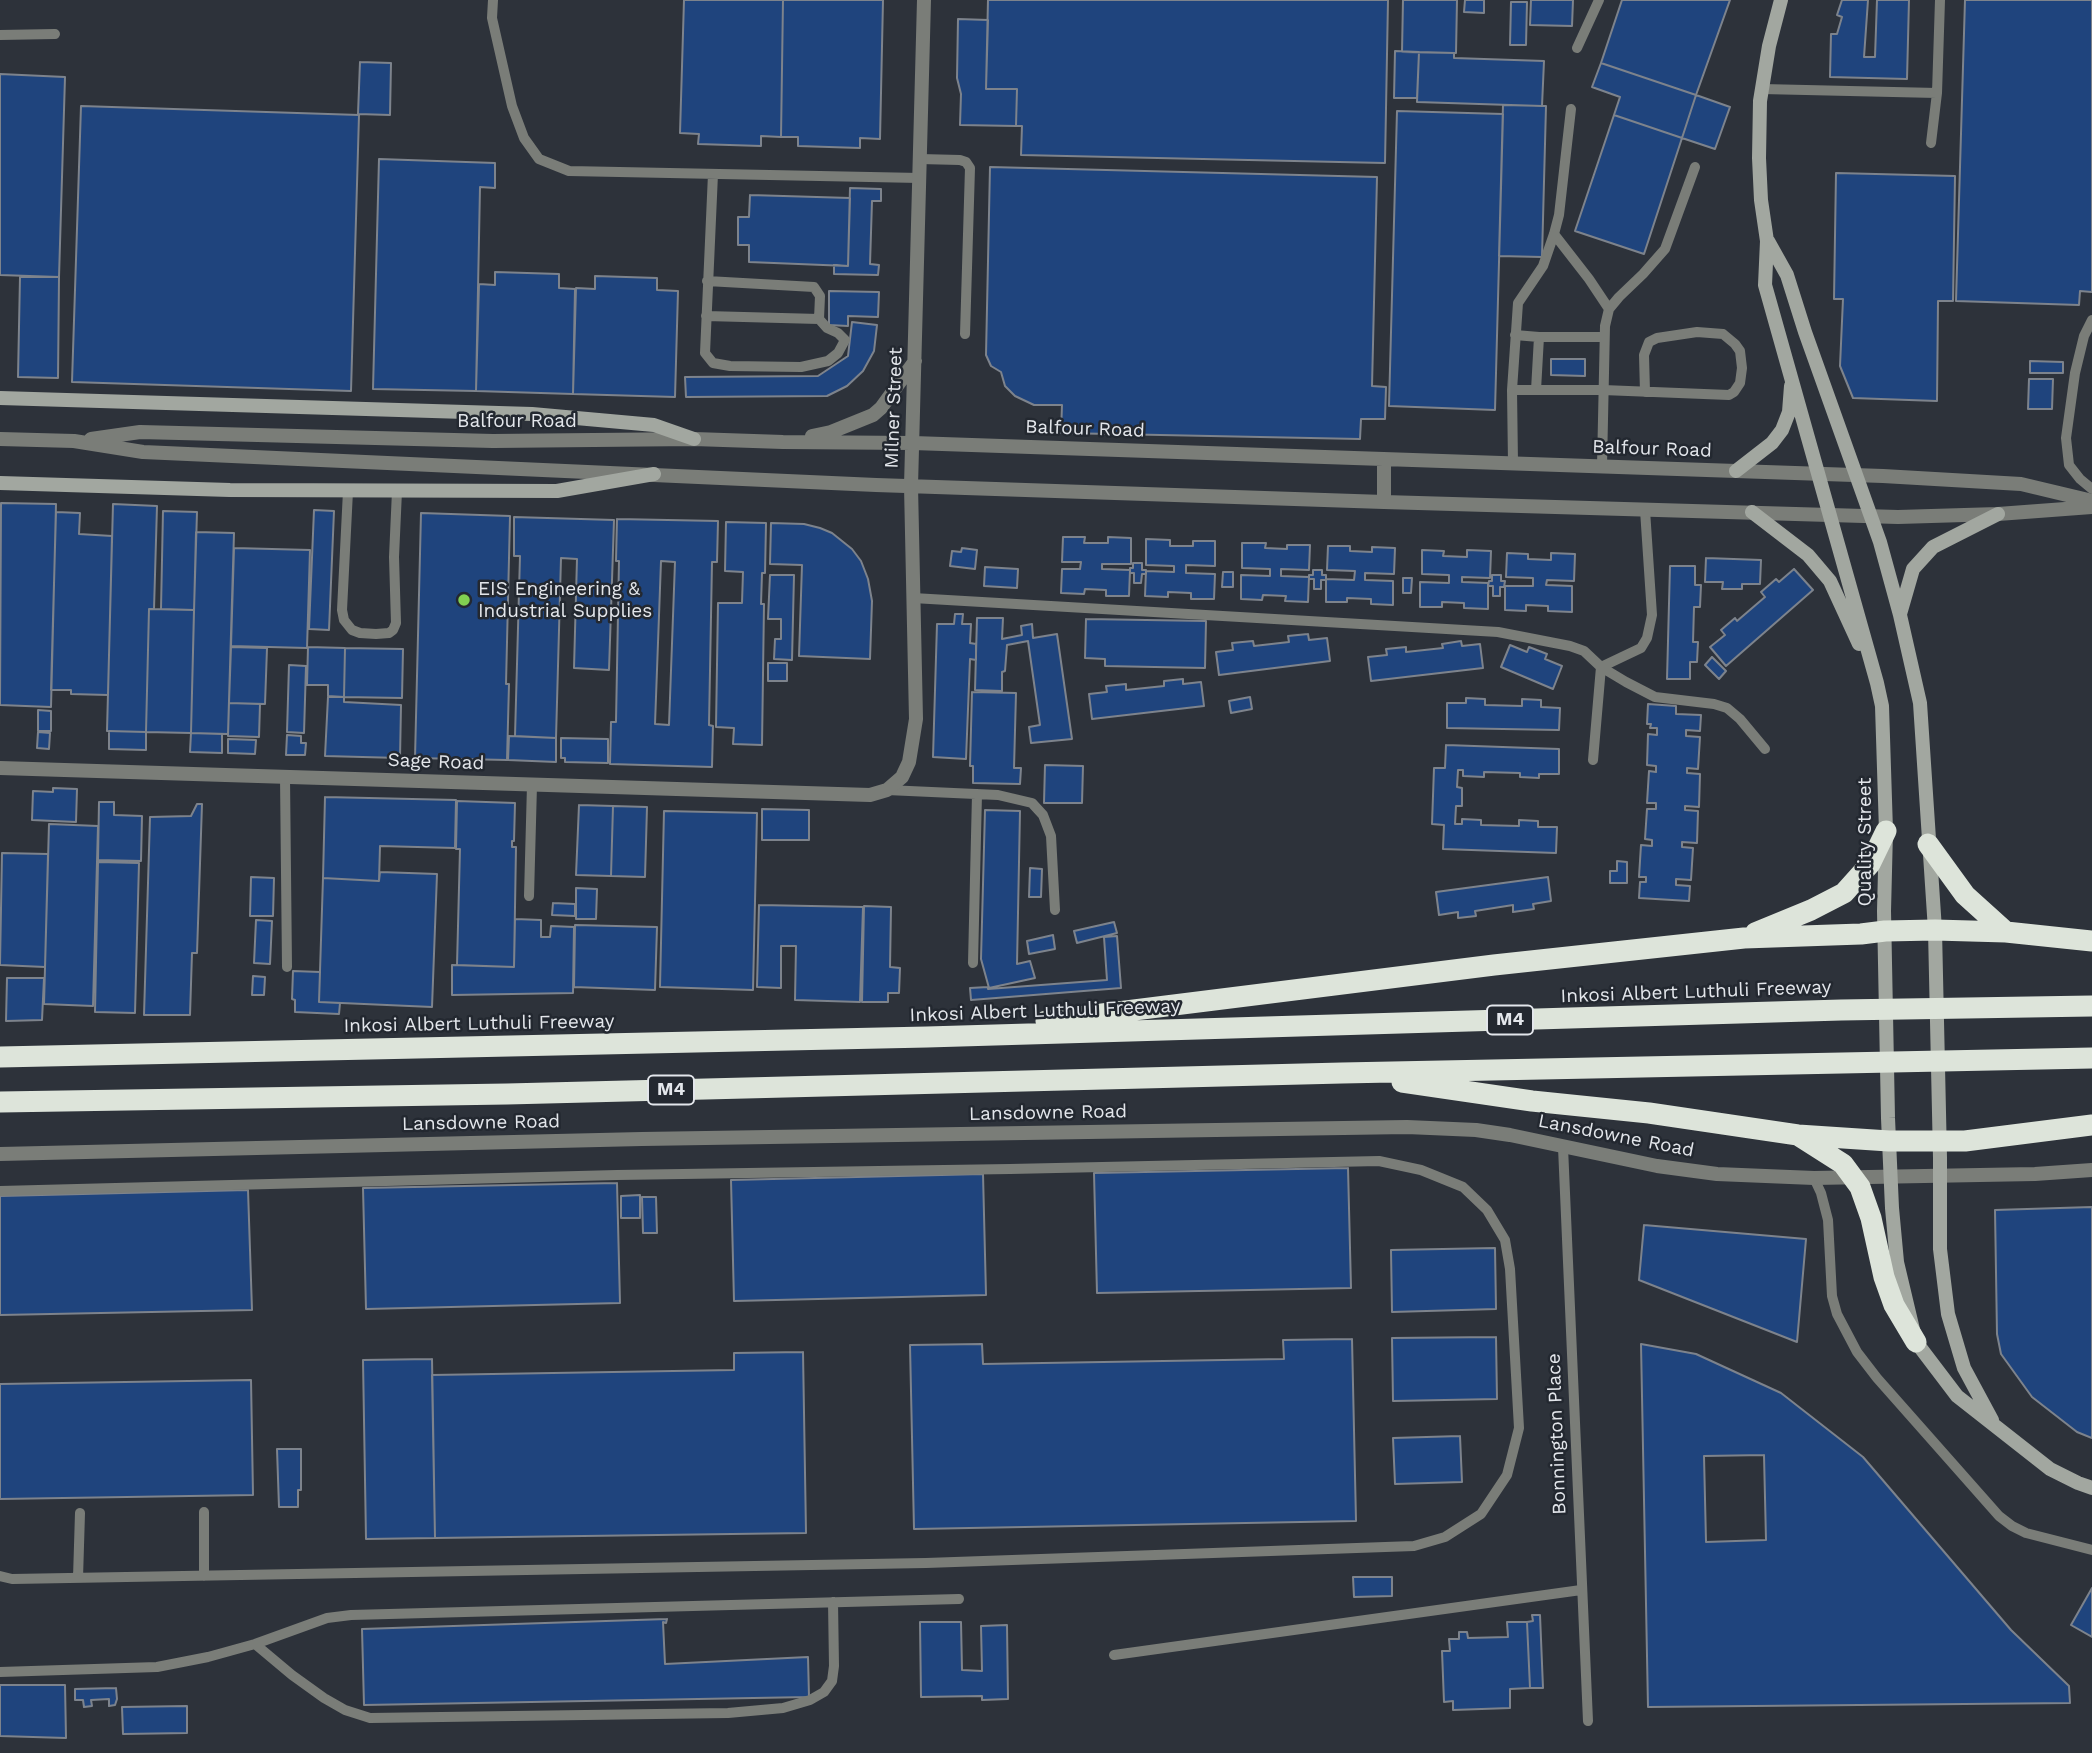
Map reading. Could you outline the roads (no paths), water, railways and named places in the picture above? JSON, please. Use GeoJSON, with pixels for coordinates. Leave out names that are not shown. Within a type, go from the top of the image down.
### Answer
{"type":"FeatureCollection","features":[{"type":"Feature","properties":{"kind":"highway"},"geometry":{"type":"LineString","coordinates":[[1744,937],[1811,910],[1844,893],[1870,864],[1886,831]]}},
{"type":"Feature","properties":{"kind":"highway"},"geometry":{"type":"LineString","coordinates":[[1928,844],[1965,895],[2006,932]]}},
{"type":"Feature","properties":{"kind":"highway"},"geometry":{"type":"LineString","coordinates":[[927,1037],[1234,997],[1744,937],[1934,930],[2006,932],[2092,940]]}},
{"type":"Feature","properties":{"kind":"highway","name":"Inkosi Albert Luthuli Freeway"},"geometry":{"type":"LineString","coordinates":[[0,1057],[927,1037],[1841,1010],[2092,1006]]}},
{"type":"Feature","properties":{"kind":"highway","name":"M4"},"geometry":{"type":"LineString","coordinates":[[0,1102],[493,1094],[2092,1058]]}},
{"type":"Feature","properties":{"kind":"highway"},"geometry":{"type":"LineString","coordinates":[[1342,1073],[1532,1101],[1649,1113],[1889,1149],[1939,1149],[1965,1141],[2092,1125]]}},
{"type":"Feature","properties":{"kind":"highway"},"geometry":{"type":"LineString","coordinates":[[1798,1135],[1843,1164],[1860,1187],[1894,1305],[1916,1342]]}},
{"type":"Feature","properties":{"kind":"street","name":"Milner Street"},"geometry":{"type":"LineString","coordinates":[[887,790],[902,777],[909,762],[916,719],[911,486],[924,0]]}},
{"type":"Feature","properties":{"kind":"street","name":"Quality Street"},"geometry":{"type":"LineString","coordinates":[[1782,0],[1769,46],[1762,89],[1759,158],[1767,241],[1765,285],[1877,683],[1881,706],[1886,831],[1888,1118],[1897,1262],[1916,1342],[1956,1396],[2050,1469],[2092,1488]]}},
{"type":"Feature","properties":{"kind":"street","name":"Quality Street"},"geometry":{"type":"LineString","coordinates":[[1767,241],[1787,275],[1872,516],[1900,615],[1920,703],[1934,930],[1940,1249],[1948,1314],[1964,1368],[1995,1424]]}},
{"type":"Feature","properties":{"kind":"street"},"geometry":{"type":"LineString","coordinates":[[783,442],[831,432],[873,415],[881,408],[915,360]]}},
{"type":"Feature","properties":{"kind":"street"},"geometry":{"type":"LineString","coordinates":[[1736,471],[1772,443],[1782,430],[1788,412],[1792,379]]}},
{"type":"Feature","properties":{"kind":"street"},"geometry":{"type":"LineString","coordinates":[[0,398],[532,414],[654,425],[694,439]]}},
{"type":"Feature","properties":{"kind":"street","name":"Balfour Road"},"geometry":{"type":"LineString","coordinates":[[67,441],[141,432],[493,441],[694,439],[913,443],[1857,475],[2021,484],[2092,501]]}},
{"type":"Feature","properties":{"kind":"street","name":"Balfour Road"},"geometry":{"type":"LineString","coordinates":[[0,439],[67,441],[143,452],[911,486],[1384,502],[1830,516],[1998,514],[2092,507]]}},
{"type":"Feature","properties":{"kind":"street"},"geometry":{"type":"LineString","coordinates":[[1384,459],[1384,502]]}},
{"type":"Feature","properties":{"kind":"street"},"geometry":{"type":"LineString","coordinates":[[0,483],[230,490],[557,491],[654,474]]}},
{"type":"Feature","properties":{"kind":"street"},"geometry":{"type":"LineString","coordinates":[[1752,512],[1808,555],[1830,581],[1877,683]]}},
{"type":"Feature","properties":{"kind":"street"},"geometry":{"type":"LineString","coordinates":[[1900,615],[1913,569],[1933,547],[1998,514]]}},
{"type":"Feature","properties":{"kind":"street","name":"Sage Road"},"geometry":{"type":"LineString","coordinates":[[0,768],[870,795],[887,790]]}},
{"type":"Feature","properties":{"kind":"street","name":"Lansdowne Road"},"geometry":{"type":"LineString","coordinates":[[0,1154],[642,1139],[1407,1127],[1476,1130],[1510,1135],[1657,1166],[1717,1174],[1814,1178],[2035,1174],[2092,1170]]}},
{"type":"Feature","properties":{"kind":"lane"},"geometry":{"type":"LineString","coordinates":[[493,0],[492,18],[512,106],[524,138],[539,159],[569,170],[920,178]]}},
{"type":"Feature","properties":{"kind":"lane"},"geometry":{"type":"LineString","coordinates":[[1577,48],[1599,0]]}},
{"type":"Feature","properties":{"kind":"lane"},"geometry":{"type":"LineString","coordinates":[[1931,144],[1937,93],[1940,0]]}},
{"type":"Feature","properties":{"kind":"lane"},"geometry":{"type":"LineString","coordinates":[[0,35],[55,33]]}},
{"type":"Feature","properties":{"kind":"lane"},"geometry":{"type":"LineString","coordinates":[[1762,89],[1937,93]]}},
{"type":"Feature","properties":{"kind":"lane"},"geometry":{"type":"LineString","coordinates":[[1513,463],[1511,390],[1518,303],[1543,266],[1554,234],[1559,215],[1571,109]]}},
{"type":"Feature","properties":{"kind":"lane"},"geometry":{"type":"LineString","coordinates":[[920,159],[960,160],[967,162],[970,168],[965,334]]}},
{"type":"Feature","properties":{"kind":"lane"},"geometry":{"type":"LineString","coordinates":[[1602,466],[1604,337],[1609,309],[1665,249],[1695,167]]}},
{"type":"Feature","properties":{"kind":"lane"},"geometry":{"type":"LineString","coordinates":[[708,281],[814,286],[820,296],[819,319],[845,340],[838,353],[828,361],[801,367],[730,366],[713,363],[705,354],[705,316],[713,174]]}},
{"type":"Feature","properties":{"kind":"lane"},"geometry":{"type":"LineString","coordinates":[[1554,234],[1609,309]]}},
{"type":"Feature","properties":{"kind":"lane"},"geometry":{"type":"LineString","coordinates":[[705,316],[819,319]]}},
{"type":"Feature","properties":{"kind":"lane"},"geometry":{"type":"LineString","coordinates":[[2092,320],[2084,336],[2074,373],[2066,438],[2070,465],[2092,489]]}},
{"type":"Feature","properties":{"kind":"lane"},"geometry":{"type":"LineString","coordinates":[[1511,390],[1603,390],[1645,392],[1728,395],[1734,392],[1740,383],[1740,351],[1723,334],[1697,332],[1657,338],[1649,342],[1644,355],[1645,392]]}},
{"type":"Feature","properties":{"kind":"lane"},"geometry":{"type":"LineString","coordinates":[[1515,335],[1604,337]]}},
{"type":"Feature","properties":{"kind":"lane"},"geometry":{"type":"LineString","coordinates":[[1536,390],[1539,337]]}},
{"type":"Feature","properties":{"kind":"lane"},"geometry":{"type":"LineString","coordinates":[[348,491],[342,610],[344,620],[352,630],[376,634],[388,633],[396,623],[394,556],[397,491]]}},
{"type":"Feature","properties":{"kind":"lane"},"geometry":{"type":"LineString","coordinates":[[1601,667],[1641,648],[1647,638],[1652,615],[1645,509]]}},
{"type":"Feature","properties":{"kind":"lane"},"geometry":{"type":"LineString","coordinates":[[913,598],[1498,632],[1584,651],[1601,667],[1655,697],[1727,708],[1765,749]]}},
{"type":"Feature","properties":{"kind":"lane"},"geometry":{"type":"LineString","coordinates":[[1593,760],[1601,667]]}},
{"type":"Feature","properties":{"kind":"lane"},"geometry":{"type":"LineString","coordinates":[[285,777],[287,967]]}},
{"type":"Feature","properties":{"kind":"lane"},"geometry":{"type":"LineString","coordinates":[[529,896],[532,785]]}},
{"type":"Feature","properties":{"kind":"lane"},"geometry":{"type":"LineString","coordinates":[[887,790],[1013,797],[1032,803],[1043,815],[1051,836],[1055,910]]}},
{"type":"Feature","properties":{"kind":"lane"},"geometry":{"type":"LineString","coordinates":[[973,963],[977,794]]}},
{"type":"Feature","properties":{"kind":"lane","name":"Bonnington Place"},"geometry":{"type":"LineString","coordinates":[[1563,1147],[1588,1721]]}},
{"type":"Feature","properties":{"kind":"lane"},"geometry":{"type":"LineString","coordinates":[[0,1191],[603,1175],[1379,1161],[1421,1170],[1463,1187],[1487,1210],[1504,1240],[1510,1269],[1519,1428],[1507,1475],[1481,1514],[1445,1537],[1414,1546],[926,1563],[12,1579],[0,1576]]}},
{"type":"Feature","properties":{"kind":"lane"},"geometry":{"type":"LineString","coordinates":[[1814,1178],[1828,1220],[1832,1296],[1837,1314],[1857,1352],[1999,1516],[2026,1533],[2092,1550]]}},
{"type":"Feature","properties":{"kind":"lane"},"geometry":{"type":"LineString","coordinates":[[204,1512],[204,1576]]}},
{"type":"Feature","properties":{"kind":"lane"},"geometry":{"type":"LineString","coordinates":[[78,1578],[80,1513]]}},
{"type":"Feature","properties":{"kind":"lane"},"geometry":{"type":"LineString","coordinates":[[1114,1655],[1581,1590]]}},
{"type":"Feature","properties":{"kind":"lane"},"geometry":{"type":"LineString","coordinates":[[0,1672],[157,1667],[208,1657],[255,1644],[316,1621],[351,1615],[960,1599]]}},
{"type":"Feature","properties":{"kind":"lane"},"geometry":{"type":"LineString","coordinates":[[255,1644],[324,1698],[345,1710],[370,1718],[728,1713],[783,1707],[810,1700],[824,1692],[832,1681],[834,1666],[833,1602]]}},
{"type":"Feature","properties":{"kind":"place","name":"EIS Engineering & Industrial Supplies"},"geometry":{"type":"Point","coordinates":[464,600]}}]}
